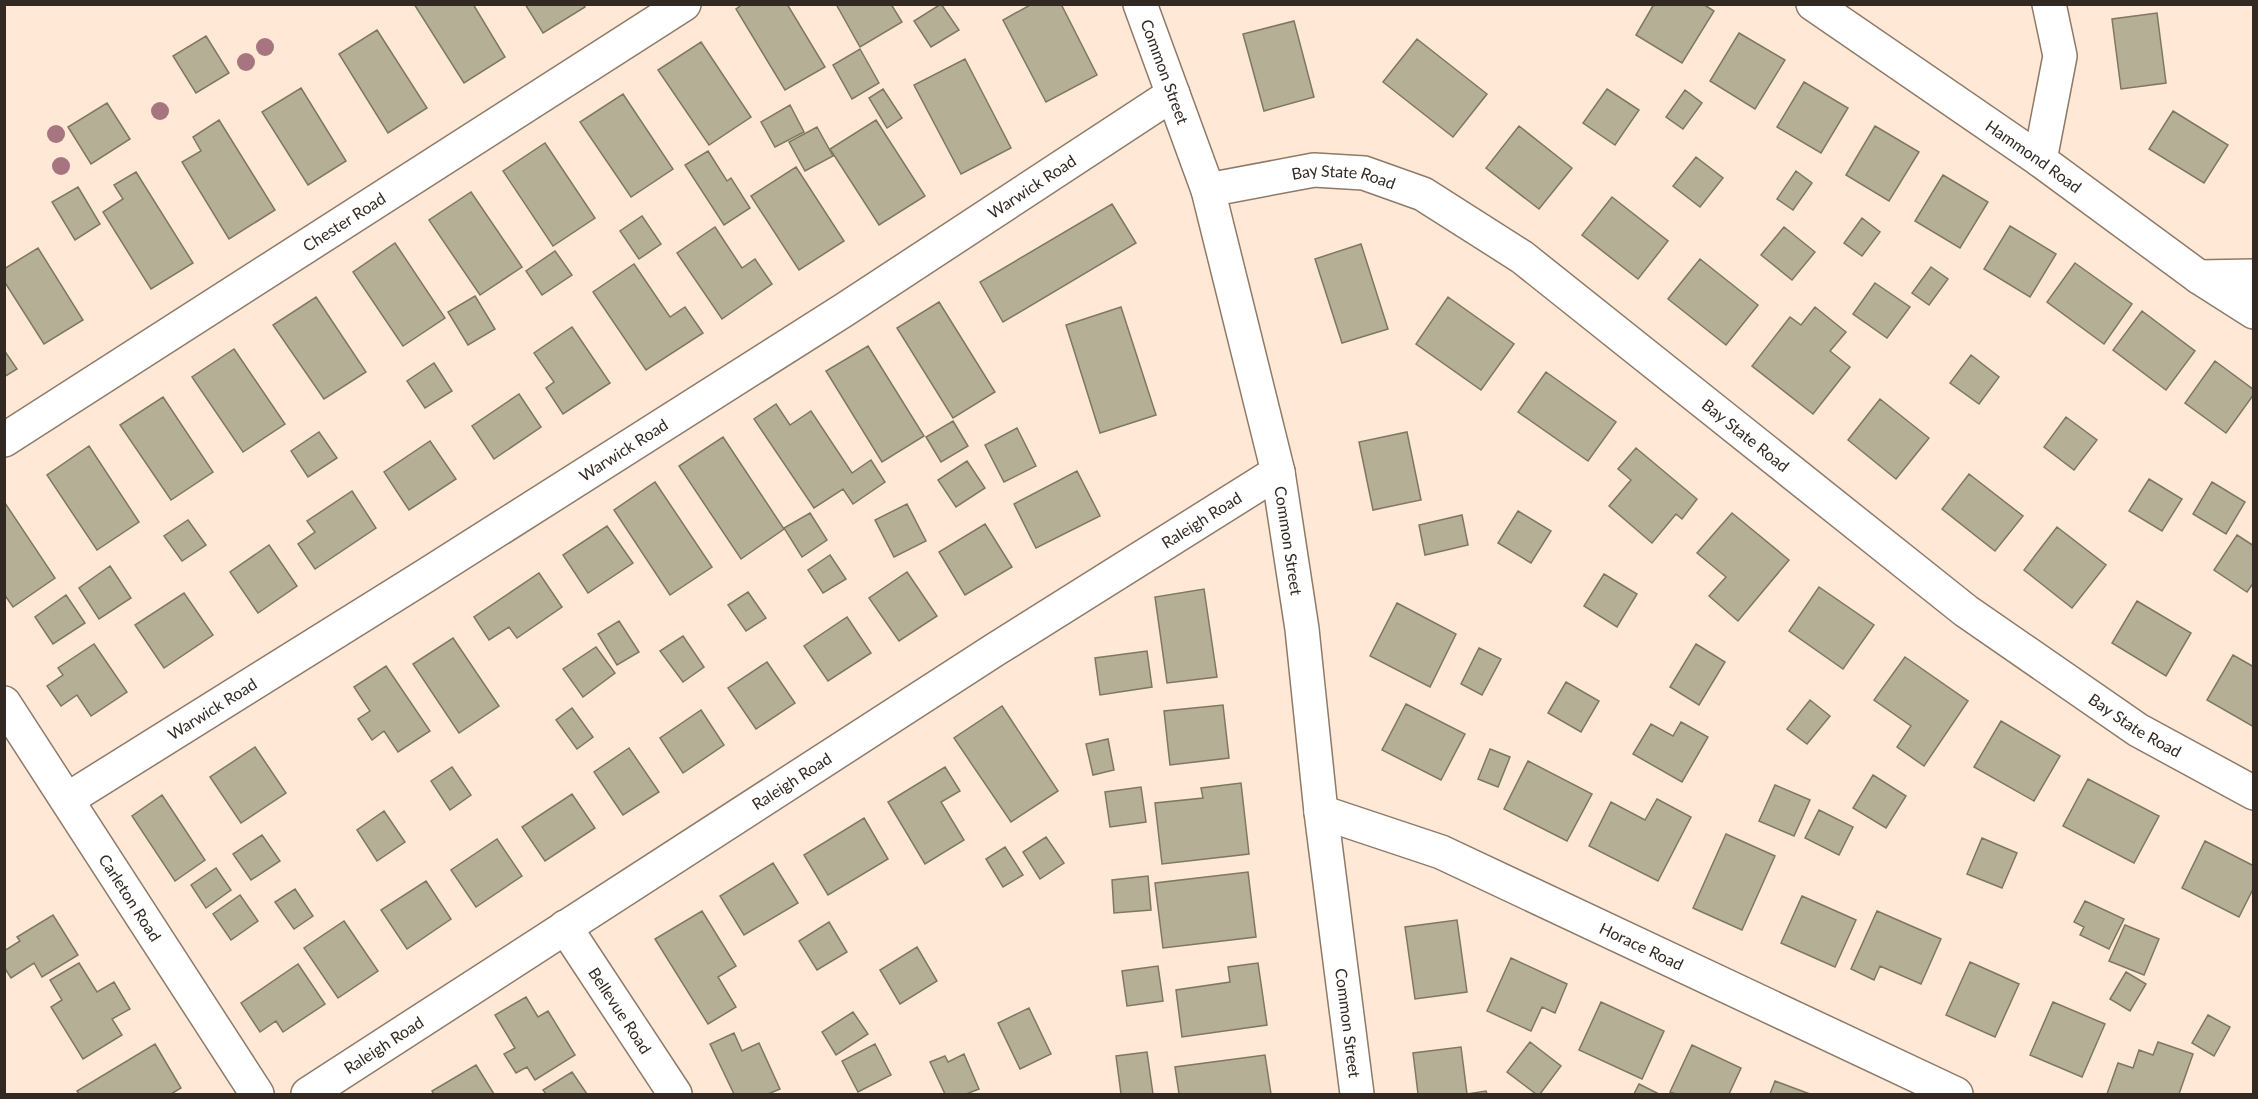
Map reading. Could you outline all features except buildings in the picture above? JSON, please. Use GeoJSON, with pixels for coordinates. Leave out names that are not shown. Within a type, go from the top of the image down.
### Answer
{"type":"FeatureCollection","features":[{"type":"Feature","properties":{"kind":"street","name":"Chester Road"},"geometry":{"type":"LineString","coordinates":[[4,440],[684,4]]}},
{"type":"Feature","properties":{"kind":"street","name":"Common Street"},"geometry":{"type":"LineString","coordinates":[[1140,4],[1208,190],[1278,472],[1302,629],[1321,812],[1357,1095]]}},
{"type":"Feature","properties":{"kind":"street","name":"Hammond Road"},"geometry":{"type":"LineString","coordinates":[[1813,4],[2040,160],[2199,277],[2253,312]]}},
{"type":"Feature","properties":{"kind":"street"},"geometry":{"type":"LineString","coordinates":[[2040,160],[2060,56],[2049,4]]}},
{"type":"Feature","properties":{"kind":"street","name":"Warwick Road"},"geometry":{"type":"LineString","coordinates":[[68,799],[844,310],[1173,94]]}},
{"type":"Feature","properties":{"kind":"street","name":"Bay State Road"},"geometry":{"type":"LineString","coordinates":[[1208,190],[1314,170],[1364,173],[1423,194],[1522,257],[1966,611],[2138,730],[2253,794]]}},
{"type":"Feature","properties":{"kind":"street"},"geometry":{"type":"LineString","coordinates":[[2199,277],[2253,276]]}},
{"type":"Feature","properties":{"kind":"street","name":"Raleigh Road"},"geometry":{"type":"LineString","coordinates":[[308,1095],[1016,637],[1278,472]]}},
{"type":"Feature","properties":{"kind":"street","name":"Carleton Road"},"geometry":{"type":"LineString","coordinates":[[4,703],[68,799],[256,1095]]}},
{"type":"Feature","properties":{"kind":"street","name":"Horace Road"},"geometry":{"type":"LineString","coordinates":[[1321,812],[1441,852],[1956,1095]]}},
{"type":"Feature","properties":{"kind":"street","name":"Bellevue Road"},"geometry":{"type":"LineString","coordinates":[[565,927],[675,1095]]}}]}
